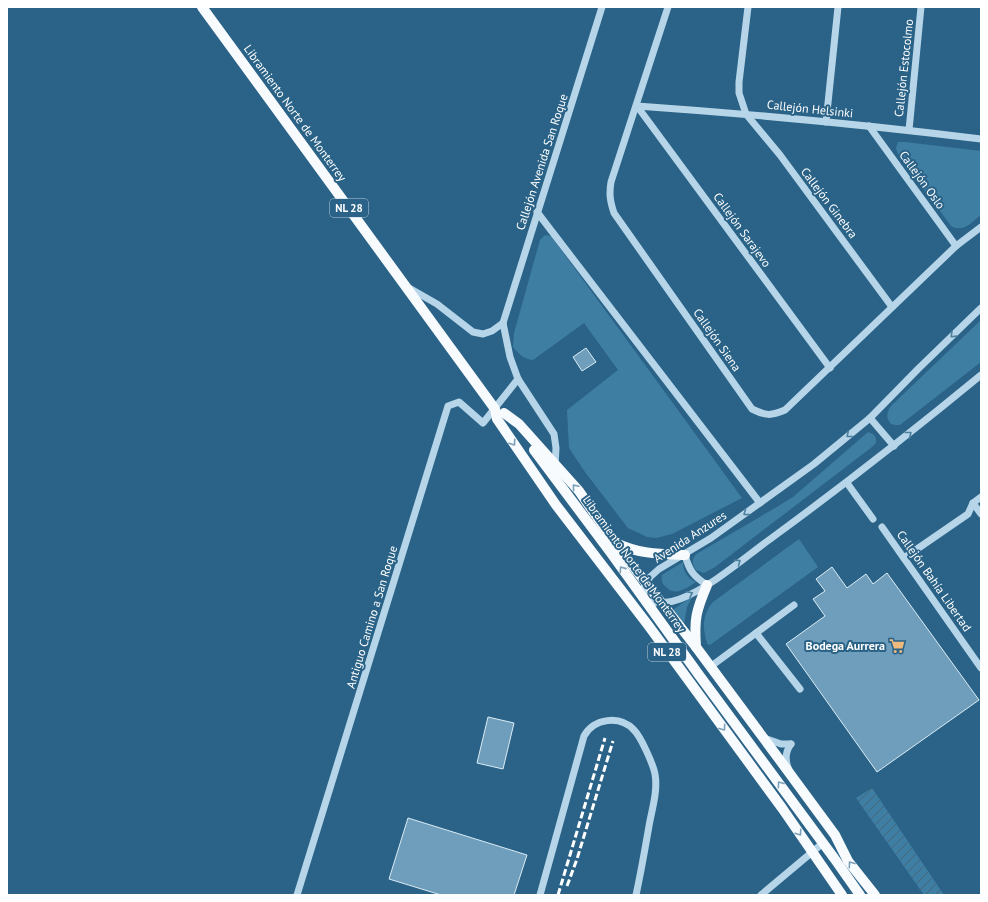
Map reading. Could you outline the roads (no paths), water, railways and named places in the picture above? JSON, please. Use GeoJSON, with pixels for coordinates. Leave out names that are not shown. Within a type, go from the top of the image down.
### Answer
{"type":"FeatureCollection","features":[{"type":"Feature","properties":{"kind":"main road","name":"Libramiento Norte de Monterrey"},"geometry":{"type":"LineString","coordinates":[[202,7],[499,411],[542,460],[860,895]]}},
{"type":"Feature","properties":{"kind":"main road","name":"Libramiento Norte de Monterrey"},"geometry":{"type":"LineString","coordinates":[[499,411],[497,419],[556,505],[648,625],[782,808],[832,878],[842,895]]}},
{"type":"Feature","properties":{"kind":"main road"},"geometry":{"type":"LineString","coordinates":[[499,411],[519,424],[579,492],[614,542],[696,647],[835,835],[848,861],[875,895]]}},
{"type":"Feature","properties":{"kind":"main road"},"geometry":{"type":"LineString","coordinates":[[556,505],[569,512],[616,576],[636,599],[645,601],[647,612],[653,624],[692,680],[708,708]]}},
{"type":"Feature","properties":{"kind":"main road"},"geometry":{"type":"LineString","coordinates":[[614,542],[638,552],[684,555]]}},
{"type":"Feature","properties":{"kind":"main road"},"geometry":{"type":"LineString","coordinates":[[696,647],[694,626],[696,614],[707,585]]}},
{"type":"Feature","properties":{"kind":"main road"},"geometry":{"type":"LineString","coordinates":[[814,807],[834,858]]}},
{"type":"Feature","properties":{"kind":"main road"},"geometry":{"type":"LineString","coordinates":[[844,872],[866,895]]}},
{"type":"Feature","properties":{"kind":"main road"},"geometry":{"type":"LineString","coordinates":[[832,878],[846,895]]}},
{"type":"Feature","properties":{"kind":"street","name":"Callejón Avenida San Roque"},"geometry":{"type":"LineString","coordinates":[[503,323],[602,7]]}},
{"type":"Feature","properties":{"kind":"street","name":"Callejón Siena"},"geometry":{"type":"LineString","coordinates":[[668,7],[611,182],[609,193],[610,202],[614,213],[752,409],[762,414],[774,415],[785,410],[956,246],[981,227]]}},
{"type":"Feature","properties":{"kind":"street"},"geometry":{"type":"LineString","coordinates":[[746,114],[739,94],[739,82],[748,7]]}},
{"type":"Feature","properties":{"kind":"street"},"geometry":{"type":"LineString","coordinates":[[826,122],[838,7]]}},
{"type":"Feature","properties":{"kind":"street","name":"Callejón Estocolmo"},"geometry":{"type":"LineString","coordinates":[[909,130],[921,7]]}},
{"type":"Feature","properties":{"kind":"street","name":"Callejón Helsinki"},"geometry":{"type":"LineString","coordinates":[[637,106],[746,114],[909,130],[981,139]]}},
{"type":"Feature","properties":{"kind":"street","name":"Callejón Sarajevo"},"geometry":{"type":"LineString","coordinates":[[637,106],[830,368]]}},
{"type":"Feature","properties":{"kind":"street","name":"Callejón Ginebra"},"geometry":{"type":"LineString","coordinates":[[746,114],[780,155],[892,307]]}},
{"type":"Feature","properties":{"kind":"street","name":"Callejón Oslo"},"geometry":{"type":"LineString","coordinates":[[869,126],[956,246]]}},
{"type":"Feature","properties":{"kind":"street"},"geometry":{"type":"LineString","coordinates":[[538,212],[760,503]]}},
{"type":"Feature","properties":{"kind":"street"},"geometry":{"type":"LineString","coordinates":[[407,287],[437,304],[472,332],[483,334],[492,332],[503,323],[510,357],[518,379],[554,434],[556,466]]}},
{"type":"Feature","properties":{"kind":"street","name":"Avenida Anzures"},"geometry":{"type":"LineString","coordinates":[[646,583],[659,569],[711,538],[814,464],[870,418],[918,368],[981,308]]}},
{"type":"Feature","properties":{"kind":"street"},"geometry":{"type":"LineString","coordinates":[[646,583],[643,589],[645,601],[652,603],[670,602],[707,585],[847,483],[981,375]]}},
{"type":"Feature","properties":{"kind":"street"},"geometry":{"type":"LineString","coordinates":[[499,411],[518,379]]}},
{"type":"Feature","properties":{"kind":"street","name":"Antiguo Camino a San Roque"},"geometry":{"type":"LineString","coordinates":[[297,895],[448,406],[460,402],[483,423],[499,411]]}},
{"type":"Feature","properties":{"kind":"street"},"geometry":{"type":"LineString","coordinates":[[870,418],[894,446]]}},
{"type":"Feature","properties":{"kind":"street"},"geometry":{"type":"LineString","coordinates":[[847,483],[873,519]]}},
{"type":"Feature","properties":{"kind":"street"},"geometry":{"type":"LineString","coordinates":[[904,558],[968,514],[973,503],[981,497]]}},
{"type":"Feature","properties":{"kind":"street"},"geometry":{"type":"LineString","coordinates":[[973,503],[981,514]]}},
{"type":"Feature","properties":{"kind":"street","name":"Callejón Bahía Libertad"},"geometry":{"type":"LineString","coordinates":[[882,527],[981,668]]}},
{"type":"Feature","properties":{"kind":"street"},"geometry":{"type":"LineString","coordinates":[[684,555],[692,573],[707,585]]}},
{"type":"Feature","properties":{"kind":"street"},"geometry":{"type":"LineString","coordinates":[[710,667],[794,605]]}},
{"type":"Feature","properties":{"kind":"street"},"geometry":{"type":"LineString","coordinates":[[756,633],[800,689]]}},
{"type":"Feature","properties":{"kind":"street"},"geometry":{"type":"LineString","coordinates":[[540,895],[584,736],[588,729],[593,725],[602,721],[610,721],[621,722],[635,731],[652,763],[655,775],[654,800],[636,895]]}},
{"type":"Feature","properties":{"kind":"street"},"geometry":{"type":"LineString","coordinates":[[763,738],[781,744],[791,744],[786,755],[787,766],[792,777]]}},
{"type":"Feature","properties":{"kind":"street"},"geometry":{"type":"LineString","coordinates":[[761,895],[823,843]]}},
{"type":"Feature","properties":{"kind":"railway"},"geometry":{"type":"LineString","coordinates":[[558,895],[605,738]]}},
{"type":"Feature","properties":{"kind":"railway"},"geometry":{"type":"LineString","coordinates":[[567,886],[577,859],[613,741]]}},
{"type":"Feature","properties":{"kind":"place","name":"Bodega Aurrera"},"geometry":{"type":"Point","coordinates":[897,646]}}]}
